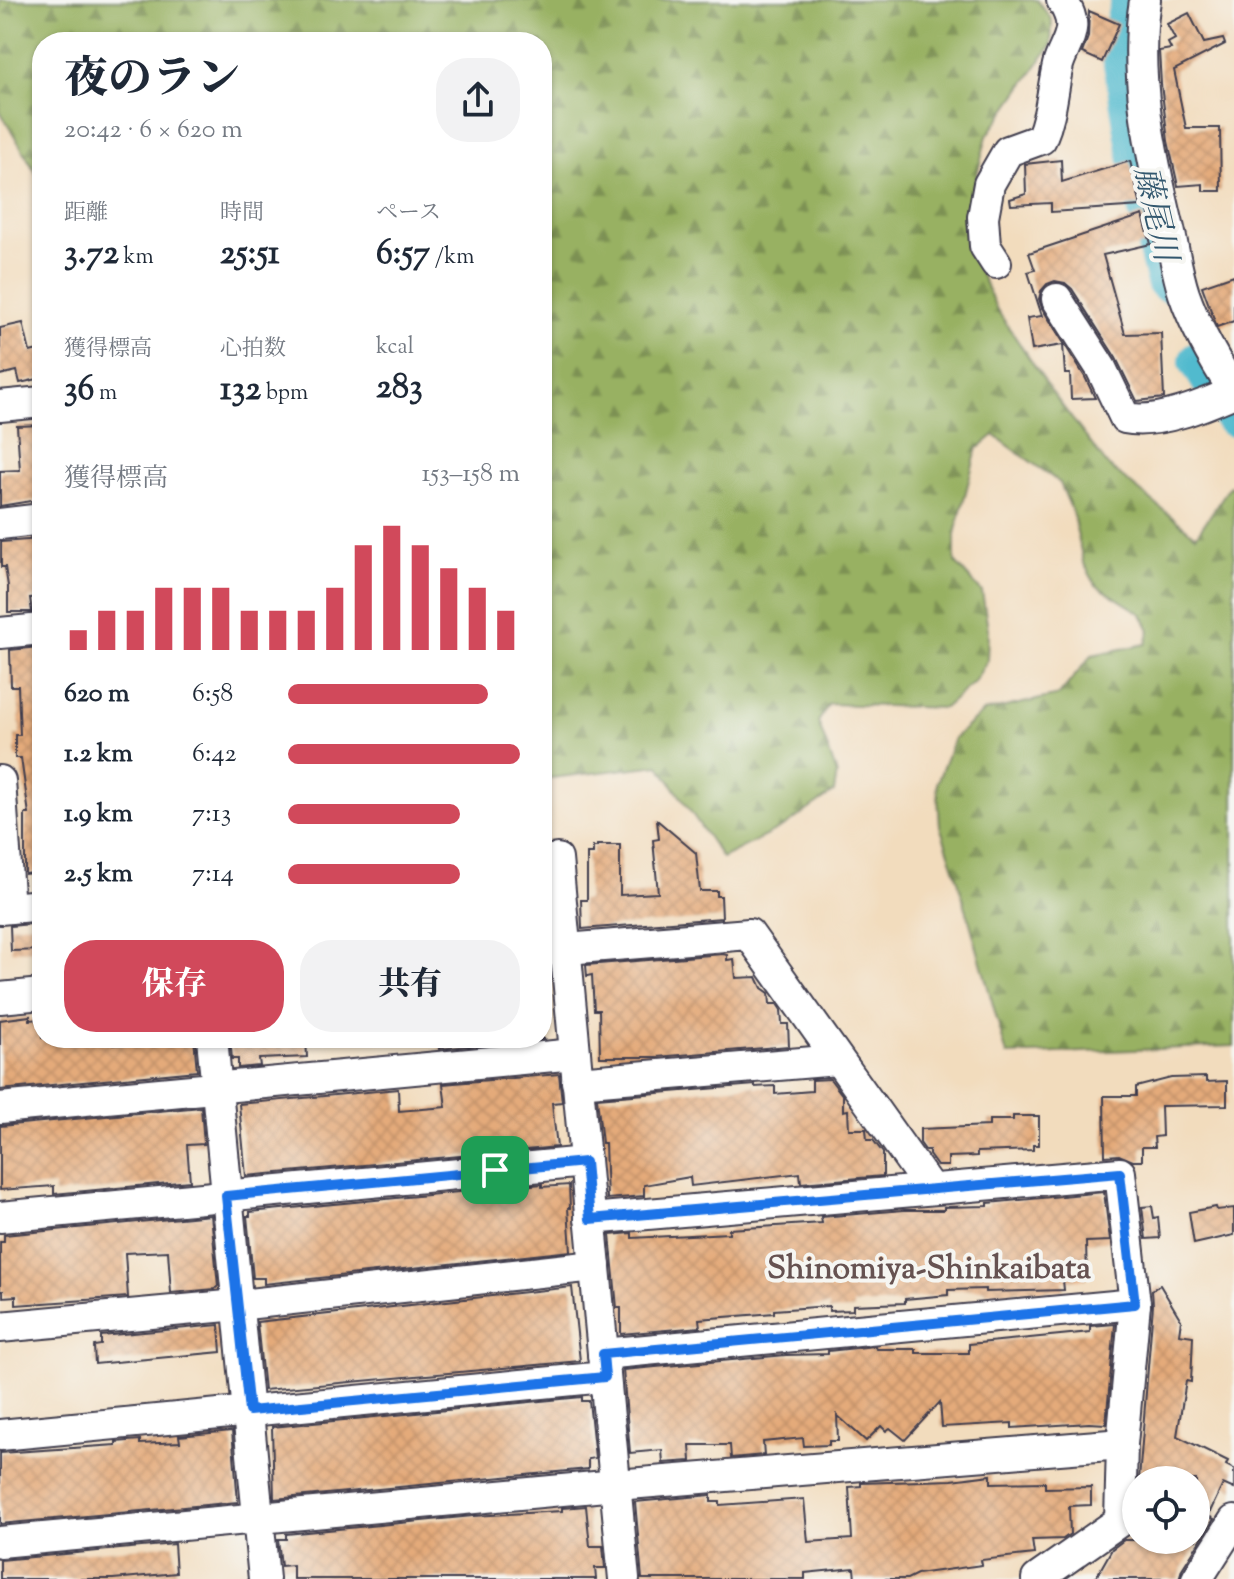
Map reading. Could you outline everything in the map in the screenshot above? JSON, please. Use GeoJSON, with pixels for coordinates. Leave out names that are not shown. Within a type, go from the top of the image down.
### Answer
{"type":"FeatureCollection","features":[{"type":"Feature","properties":{"kind":"street"},"geometry":{"type":"LineString","coordinates":[[996,263],[985,246],[983,217],[989,184],[1008,151],[1041,139],[1053,102],[1058,65],[1071,29],[1070,12],[1062,0]]}},
{"type":"Feature","properties":{"kind":"street"},"geometry":{"type":"LineString","coordinates":[[1057,299],[1101,368],[1125,418],[1137,420],[1190,410],[1228,394],[1157,221],[1153,157],[1139,58],[1145,0]]}},
{"type":"Feature","properties":{"kind":"street"},"geometry":{"type":"LineString","coordinates":[[0,406],[32,403]]}},
{"type":"Feature","properties":{"kind":"street"},"geometry":{"type":"LineString","coordinates":[[0,524],[32,520]]}},
{"type":"Feature","properties":{"kind":"street"},"geometry":{"type":"LineString","coordinates":[[0,633],[32,630]]}},
{"type":"Feature","properties":{"kind":"street"},"geometry":{"type":"LineString","coordinates":[[0,781],[5,908],[32,906]]}},
{"type":"Feature","properties":{"kind":"street"},"geometry":{"type":"LineString","coordinates":[[552,860],[557,859],[554,950],[576,1068],[624,1579]]}},
{"type":"Feature","properties":{"kind":"street"},"geometry":{"type":"LineString","coordinates":[[554,950],[749,934],[930,1188]]}},
{"type":"Feature","properties":{"kind":"street"},"geometry":{"type":"LineString","coordinates":[[0,998],[32,995]]}},
{"type":"Feature","properties":{"kind":"street"},"geometry":{"type":"LineString","coordinates":[[213,1048],[264,1579]]}},
{"type":"Feature","properties":{"kind":"street"},"geometry":{"type":"LineString","coordinates":[[0,1108],[217,1086],[576,1068],[837,1060]]}},
{"type":"Feature","properties":{"kind":"street"},"geometry":{"type":"LineString","coordinates":[[0,1217],[585,1162]]}},
{"type":"Feature","properties":{"kind":"street"},"geometry":{"type":"LineString","coordinates":[[590,1219],[1120,1173],[1135,1304],[1122,1444],[1120,1521],[1037,1579]]}},
{"type":"Feature","properties":{"kind":"street"},"geometry":{"type":"LineString","coordinates":[[0,1327],[595,1266]]}},
{"type":"Feature","properties":{"kind":"street"},"geometry":{"type":"LineString","coordinates":[[0,1435],[249,1411],[604,1365],[1135,1304]]}},
{"type":"Feature","properties":{"kind":"street"},"geometry":{"type":"LineString","coordinates":[[0,1542],[616,1485],[1122,1444]]}},
{"type":"Feature","properties":{"kind":"street"},"geometry":{"type":"LineString","coordinates":[[1197,1579],[1234,1521]]}},
{"type":"Feature","properties":{"kind":"green space"},"geometry":{"type":"Polygon","coordinates":[[[0,0],[1037,0],[1052,20],[1051,46],[987,136],[968,209],[972,255],[997,310],[1054,395],[1108,466],[1196,536],[1230,486],[1234,489],[1234,1046],[1007,1055],[940,826],[937,783],[954,738],[983,712],[1059,695],[1092,655],[1146,644],[1150,630],[1142,614],[1096,585],[1083,562],[1073,513],[1060,483],[994,435],[977,449],[955,534],[955,562],[982,592],[988,629],[987,661],[974,682],[944,708],[829,704],[818,722],[837,774],[834,792],[785,826],[722,858],[659,765],[552,778],[552,32],[32,32],[32,166],[0,111],[0,0]]]}},
{"type":"Feature","properties":{"kind":"building"},"geometry":{"type":"Polygon","coordinates":[[[1089,11],[1119,24],[1102,62],[1082,53],[1088,37],[1089,11]]]}},
{"type":"Feature","properties":{"kind":"building"},"geometry":{"type":"Polygon","coordinates":[[[1189,13],[1204,43],[1223,39],[1225,44],[1174,70],[1186,128],[1220,128],[1221,191],[1203,191],[1203,184],[1178,186],[1168,141],[1159,51],[1171,49],[1168,43],[1175,39],[1167,24],[1189,13]]]}},
{"type":"Feature","properties":{"kind":"building"},"geometry":{"type":"Polygon","coordinates":[[[1061,160],[1062,182],[1130,161],[1141,206],[1051,212],[1051,203],[1011,205],[1010,199],[1026,194],[1025,164],[1061,160]]]}},
{"type":"Feature","properties":{"kind":"building"},"geometry":{"type":"Polygon","coordinates":[[[1143,215],[1151,244],[1103,255],[1125,334],[1161,333],[1164,398],[1137,401],[1116,358],[1072,289],[1065,283],[1055,281],[1041,291],[1039,299],[1042,308],[1095,398],[1071,399],[1070,374],[1065,374],[1063,345],[1032,350],[1027,318],[1042,316],[1028,272],[1035,270],[1029,253],[1143,215]]]}},
{"type":"Feature","properties":{"kind":"building"},"geometry":{"type":"Polygon","coordinates":[[[1234,275],[1234,321],[1217,327],[1202,286],[1234,275]]]}},
{"type":"Feature","properties":{"kind":"building"},"geometry":{"type":"Polygon","coordinates":[[[23,323],[32,352],[32,380],[20,383],[17,371],[0,375],[0,328],[23,323]]]}},
{"type":"Feature","properties":{"kind":"building"},"geometry":{"type":"Polygon","coordinates":[[[32,425],[32,501],[0,506],[0,471],[20,470],[17,426],[32,425]]]}},
{"type":"Feature","properties":{"kind":"building"},"geometry":{"type":"Polygon","coordinates":[[[32,540],[32,612],[8,612],[8,586],[5,567],[1,567],[1,542],[32,540]]]}},
{"type":"Feature","properties":{"kind":"building"},"geometry":{"type":"Polygon","coordinates":[[[32,648],[32,873],[25,874],[25,814],[29,814],[21,758],[15,758],[15,735],[20,735],[18,686],[11,686],[10,650],[32,648]]]}},
{"type":"Feature","properties":{"kind":"building"},"geometry":{"type":"Polygon","coordinates":[[[657,820],[696,853],[700,891],[717,891],[717,896],[721,896],[722,918],[582,929],[581,900],[587,900],[587,854],[593,854],[593,847],[597,845],[620,845],[620,895],[658,893],[653,840],[659,839],[657,820]]]}},
{"type":"Feature","properties":{"kind":"building"},"geometry":{"type":"Polygon","coordinates":[[[32,924],[32,950],[11,951],[10,926],[32,924]]]}},
{"type":"Feature","properties":{"kind":"building"},"geometry":{"type":"Polygon","coordinates":[[[727,955],[727,960],[734,959],[736,978],[757,977],[762,988],[769,993],[770,1004],[777,1004],[781,1010],[782,1024],[788,1024],[789,1046],[657,1057],[600,1057],[599,1010],[594,1010],[592,975],[587,976],[586,965],[727,955]]]}},
{"type":"Feature","properties":{"kind":"building"},"geometry":{"type":"Polygon","coordinates":[[[30,1016],[32,1048],[195,1048],[197,1071],[0,1090],[0,1020],[30,1016]]]}},
{"type":"Feature","properties":{"kind":"building"},"geometry":{"type":"Polygon","coordinates":[[[231,1048],[307,1048],[307,1057],[259,1059],[260,1066],[238,1068],[238,1059],[232,1059],[231,1048]]]}},
{"type":"Feature","properties":{"kind":"building"},"geometry":{"type":"Polygon","coordinates":[[[559,1074],[562,1102],[552,1103],[557,1147],[246,1176],[239,1104],[398,1089],[399,1111],[446,1107],[443,1084],[559,1074]]]}},
{"type":"Feature","properties":{"kind":"building"},"geometry":{"type":"Polygon","coordinates":[[[1206,1077],[1206,1082],[1227,1081],[1227,1105],[1161,1106],[1162,1136],[1154,1137],[1155,1147],[1142,1147],[1142,1161],[1119,1155],[1105,1156],[1104,1096],[1136,1096],[1136,1087],[1171,1078],[1206,1077]]]}},
{"type":"Feature","properties":{"kind":"building"},"geometry":{"type":"Polygon","coordinates":[[[830,1079],[843,1096],[843,1111],[848,1110],[849,1129],[866,1129],[867,1140],[873,1140],[883,1153],[883,1176],[801,1183],[800,1173],[691,1186],[690,1177],[644,1185],[644,1196],[607,1199],[605,1143],[602,1143],[597,1098],[755,1085],[775,1086],[775,1094],[812,1091],[812,1080],[830,1079]]]}},
{"type":"Feature","properties":{"kind":"building"},"geometry":{"type":"Polygon","coordinates":[[[201,1107],[204,1144],[187,1145],[190,1181],[54,1194],[54,1186],[0,1190],[0,1126],[201,1107]]]}},
{"type":"Feature","properties":{"kind":"building"},"geometry":{"type":"Polygon","coordinates":[[[1013,1116],[1039,1116],[1039,1145],[1033,1145],[1033,1150],[977,1152],[977,1156],[948,1157],[948,1166],[937,1166],[929,1150],[925,1150],[920,1143],[920,1129],[989,1126],[989,1120],[1013,1120],[1013,1116]]]}},
{"type":"Feature","properties":{"kind":"building"},"geometry":{"type":"Polygon","coordinates":[[[542,1184],[542,1187],[569,1185],[571,1251],[264,1284],[264,1278],[253,1278],[247,1216],[250,1212],[542,1184]]]}},
{"type":"Feature","properties":{"kind":"building"},"geometry":{"type":"Polygon","coordinates":[[[1104,1192],[1110,1241],[1086,1242],[1087,1279],[1063,1280],[1064,1290],[948,1290],[948,1295],[905,1299],[905,1303],[853,1305],[853,1310],[829,1311],[829,1306],[774,1310],[774,1313],[699,1319],[700,1327],[621,1334],[621,1308],[617,1308],[610,1235],[632,1233],[632,1238],[729,1233],[729,1229],[822,1223],[821,1217],[944,1210],[944,1207],[988,1206],[988,1203],[1104,1192]]]}},
{"type":"Feature","properties":{"kind":"building"},"geometry":{"type":"Polygon","coordinates":[[[1152,1206],[1154,1218],[1158,1217],[1160,1238],[1146,1239],[1142,1207],[1152,1206]]]}},
{"type":"Feature","properties":{"kind":"building"},"geometry":{"type":"Polygon","coordinates":[[[1216,1207],[1217,1210],[1234,1208],[1234,1235],[1194,1244],[1189,1212],[1216,1207]]]}},
{"type":"Feature","properties":{"kind":"building"},"geometry":{"type":"Polygon","coordinates":[[[211,1215],[218,1286],[215,1289],[171,1293],[168,1251],[125,1253],[128,1297],[16,1305],[16,1296],[3,1297],[3,1291],[0,1291],[0,1242],[4,1242],[4,1235],[211,1215]]]}},
{"type":"Feature","properties":{"kind":"building"},"geometry":{"type":"Polygon","coordinates":[[[1160,1285],[1181,1320],[1179,1334],[1193,1336],[1191,1382],[1186,1381],[1177,1436],[1228,1461],[1226,1465],[1234,1469],[1234,1489],[1223,1484],[1210,1512],[1210,1466],[1140,1466],[1152,1290],[1160,1285]]]}},
{"type":"Feature","properties":{"kind":"building"},"geometry":{"type":"Polygon","coordinates":[[[572,1287],[580,1361],[264,1390],[257,1322],[572,1287]]]}},
{"type":"Feature","properties":{"kind":"building"},"geometry":{"type":"Polygon","coordinates":[[[1115,1324],[1106,1424],[1012,1428],[1012,1423],[942,1427],[940,1402],[905,1440],[890,1428],[886,1431],[881,1426],[866,1441],[837,1415],[838,1441],[829,1441],[829,1445],[804,1446],[803,1438],[763,1442],[764,1455],[731,1458],[730,1445],[690,1445],[691,1461],[663,1463],[662,1450],[630,1453],[623,1370],[828,1354],[828,1351],[875,1346],[876,1349],[916,1349],[916,1353],[969,1353],[969,1344],[1090,1332],[1090,1326],[1115,1324]]]}},
{"type":"Feature","properties":{"kind":"building"},"geometry":{"type":"Polygon","coordinates":[[[219,1325],[221,1352],[95,1364],[94,1346],[101,1345],[101,1336],[219,1325]]]}},
{"type":"Feature","properties":{"kind":"building"},"geometry":{"type":"Polygon","coordinates":[[[582,1397],[582,1401],[589,1401],[595,1458],[588,1459],[588,1469],[274,1499],[272,1427],[582,1397]]]}},
{"type":"Feature","properties":{"kind":"building"},"geometry":{"type":"Polygon","coordinates":[[[232,1431],[238,1502],[0,1524],[0,1453],[116,1445],[116,1442],[140,1440],[140,1444],[180,1442],[179,1436],[232,1431]]]}},
{"type":"Feature","properties":{"kind":"building"},"geometry":{"type":"Polygon","coordinates":[[[991,1475],[991,1483],[1045,1482],[1045,1488],[1091,1487],[1091,1505],[1069,1506],[1070,1534],[1063,1539],[1032,1540],[1034,1554],[981,1560],[982,1565],[917,1574],[907,1579],[855,1579],[854,1568],[805,1573],[805,1579],[642,1579],[635,1502],[711,1495],[711,1502],[720,1502],[720,1505],[804,1499],[808,1542],[852,1539],[849,1487],[861,1486],[861,1483],[952,1480],[991,1475]]]}},
{"type":"Feature","properties":{"kind":"building"},"geometry":{"type":"Polygon","coordinates":[[[586,1506],[590,1546],[603,1546],[605,1568],[595,1568],[596,1579],[293,1579],[293,1565],[281,1566],[278,1539],[286,1539],[286,1534],[473,1516],[562,1511],[562,1508],[586,1506]]]}},
{"type":"Feature","properties":{"kind":"building"},"geometry":{"type":"Polygon","coordinates":[[[1122,1542],[1122,1554],[1192,1554],[1179,1579],[1095,1579],[1112,1549],[1122,1542]]]}},
{"type":"Feature","properties":{"kind":"building"},"geometry":{"type":"Polygon","coordinates":[[[174,1544],[176,1573],[113,1579],[0,1579],[0,1560],[174,1544]]]}},
{"type":"Feature","properties":{"kind":"waterway","name":"藤尾川"},"geometry":{"type":"LineString","coordinates":[[1132,0],[1122,51],[1147,203],[1167,281]]}},
{"type":"Feature","properties":{"kind":"waterway","name":"藤尾川"},"geometry":{"type":"LineString","coordinates":[[1200,361],[1234,416]]}},
{"type":"Feature","properties":{"kind":"district","name":"Shinomiya-Shinkaibata"},"geometry":{"type":"Point","coordinates":[929,1270]}},
{"type":"Feature","properties":{"kind":"route"},"geometry":{"type":"LineString","coordinates":[[585,1162],[590,1219],[1120,1173],[1135,1304],[603,1354],[605,1377],[249,1411],[226,1196],[495,1170],[585,1162]]}}]}
